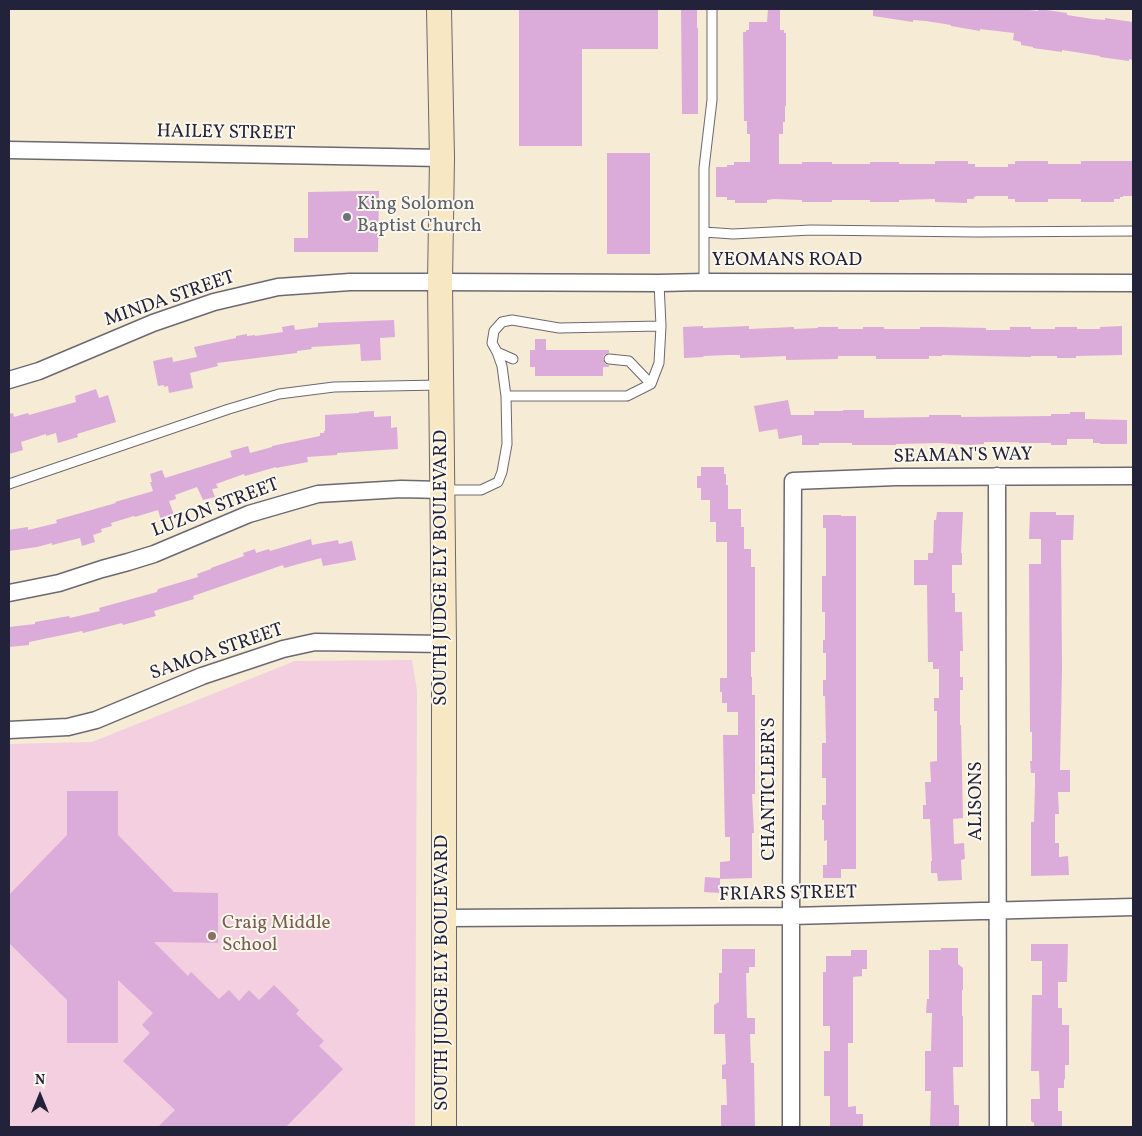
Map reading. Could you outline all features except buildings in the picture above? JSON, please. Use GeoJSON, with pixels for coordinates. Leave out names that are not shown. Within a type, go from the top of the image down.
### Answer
{"type":"FeatureCollection","features":[{"type":"Feature","properties":{"kind":"main road","name":"SOUTH JUDGE ELY BOULEVARD"},"geometry":{"type":"LineString","coordinates":[[439,9],[442,158],[440,282],[444,644],[444,1127]]}},
{"type":"Feature","properties":{"kind":"street","name":"HAILEY STREET"},"geometry":{"type":"LineString","coordinates":[[9,150],[442,158]]}},
{"type":"Feature","properties":{"kind":"street","name":"MINDA STREET"},"geometry":{"type":"LineString","coordinates":[[9,380],[39,371],[170,317],[214,302],[278,286],[350,282],[440,282]]}},
{"type":"Feature","properties":{"kind":"street","name":"YEOMANS ROAD"},"geometry":{"type":"LineString","coordinates":[[440,282],[1133,283]]}},
{"type":"Feature","properties":{"kind":"street","name":"ALISONS"},"geometry":{"type":"LineString","coordinates":[[997,476],[998,1127]]}},
{"type":"Feature","properties":{"kind":"street","name":"SEAMAN'S WAY"},"geometry":{"type":"LineString","coordinates":[[793,482],[896,477],[1133,476]]}},
{"type":"Feature","properties":{"kind":"street","name":"CHANTICLEER'S"},"geometry":{"type":"LineString","coordinates":[[792,1127],[790,916],[793,482]]}},
{"type":"Feature","properties":{"kind":"street","name":"LUZON STREET"},"geometry":{"type":"LineString","coordinates":[[9,593],[59,584],[154,554],[249,514],[318,494],[401,489],[442,490]]}},
{"type":"Feature","properties":{"kind":"street","name":"SAMOA STREET"},"geometry":{"type":"LineString","coordinates":[[9,730],[68,727],[96,720],[202,676],[284,649],[315,642],[444,644]]}},
{"type":"Feature","properties":{"kind":"street","name":"FRIARS STREET"},"geometry":{"type":"LineString","coordinates":[[444,918],[790,916],[1133,907]]}},
{"type":"Feature","properties":{"kind":"lane"},"geometry":{"type":"LineString","coordinates":[[704,282],[704,168],[712,100],[712,9]]}},
{"type":"Feature","properties":{"kind":"lane"},"geometry":{"type":"LineString","coordinates":[[704,232],[733,234],[811,230],[1133,231]]}},
{"type":"Feature","properties":{"kind":"lane"},"geometry":{"type":"LineString","coordinates":[[506,396],[627,396],[651,384],[659,363],[661,326],[659,283]]}},
{"type":"Feature","properties":{"kind":"lane"},"geometry":{"type":"LineString","coordinates":[[442,490],[481,490],[498,482],[502,472],[507,444],[506,396],[502,366],[492,343],[494,331],[502,322],[512,320],[559,328],[661,326]]}},
{"type":"Feature","properties":{"kind":"lane"},"geometry":{"type":"LineString","coordinates":[[497,352],[513,358]]}},
{"type":"Feature","properties":{"kind":"lane"},"geometry":{"type":"LineString","coordinates":[[608,359],[630,361],[651,384]]}},
{"type":"Feature","properties":{"kind":"lane"},"geometry":{"type":"LineString","coordinates":[[9,484],[229,409],[279,394],[334,387],[442,385]]}},
{"type":"Feature","properties":{"kind":"shaded area","name":"Craig Middle School"},"geometry":{"type":"Polygon","coordinates":[[[412,660],[417,691],[415,1127],[9,1127],[9,744],[92,742],[295,661],[412,660]]]}},
{"type":"Feature","properties":{"kind":"place","name":"King Solomon Baptist Church"},"geometry":{"type":"Point","coordinates":[347,217]}},
{"type":"Feature","properties":{"kind":"place","name":"Craig Middle School"},"geometry":{"type":"Point","coordinates":[212,936]}}]}
